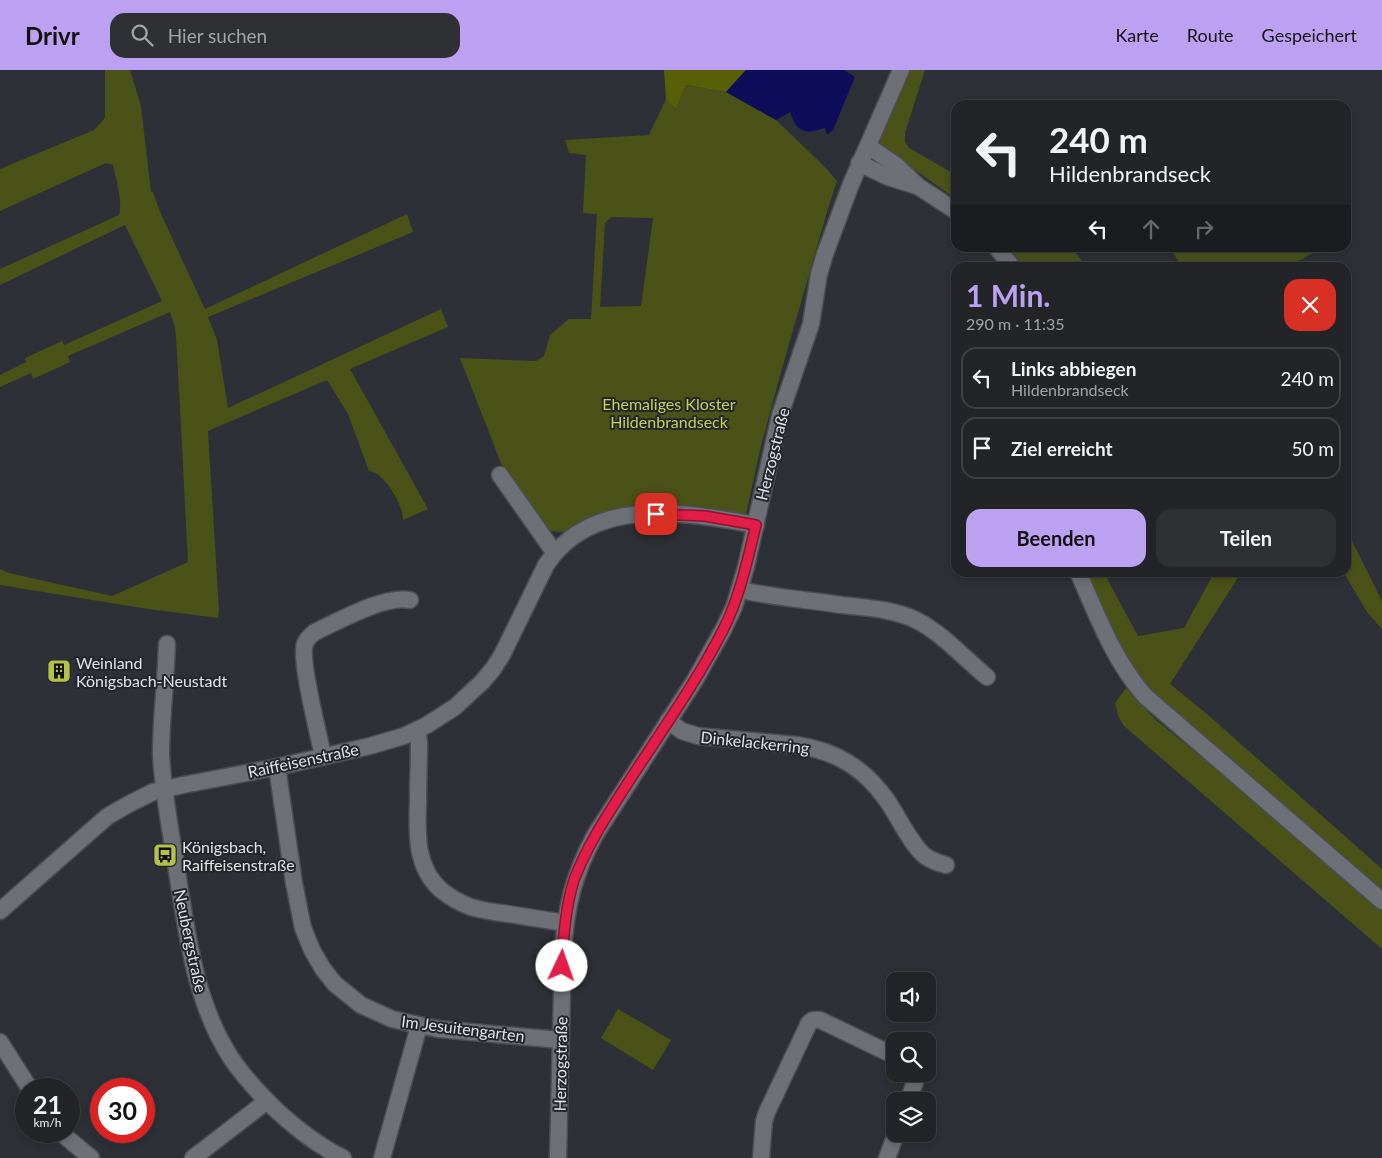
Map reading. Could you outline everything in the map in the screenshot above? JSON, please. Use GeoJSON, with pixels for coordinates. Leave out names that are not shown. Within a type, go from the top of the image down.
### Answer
{"type":"FeatureCollection","features":[{"type":"Feature","properties":{"kind":"street","name":"Herzogstraße"},"geometry":{"type":"LineString","coordinates":[[558,1158],[563,952],[565,923],[574,882],[586,851],[604,819],[695,680],[734,607],[756,525],[780,416],[811,324],[819,274],[825,254],[859,163],[901,70]]}},
{"type":"Feature","properties":{"kind":"street"},"geometry":{"type":"LineString","coordinates":[[868,146],[896,165],[919,187],[951,208]]}},
{"type":"Feature","properties":{"kind":"street"},"geometry":{"type":"LineString","coordinates":[[859,163],[888,177],[919,187]]}},
{"type":"Feature","properties":{"kind":"street"},"geometry":{"type":"LineString","coordinates":[[1000,252],[1008,262]]}},
{"type":"Feature","properties":{"kind":"street"},"geometry":{"type":"LineString","coordinates":[[500,475],[554,552],[580,531],[609,518],[625,515],[705,516],[756,525]]}},
{"type":"Feature","properties":{"kind":"street","name":"Raiffeisenstraße"},"geometry":{"type":"LineString","coordinates":[[0,911],[108,816],[142,797],[165,789],[277,767],[390,741],[427,726],[455,707],[493,669],[554,552]]}},
{"type":"Feature","properties":{"kind":"street"},"geometry":{"type":"LineString","coordinates":[[1080,577],[1122,665],[1145,696],[1382,901]]}},
{"type":"Feature","properties":{"kind":"street"},"geometry":{"type":"LineString","coordinates":[[740,590],[902,614],[916,620],[935,633],[987,678]]}},
{"type":"Feature","properties":{"kind":"street"},"geometry":{"type":"LineString","coordinates":[[322,756],[304,661],[304,644],[308,637],[315,632],[373,606],[398,598],[410,600]]}},
{"type":"Feature","properties":{"kind":"street","name":"Neubergstraße"},"geometry":{"type":"LineString","coordinates":[[167,644],[161,732],[165,789],[186,933],[199,988],[220,1038],[248,1079],[300,1131],[343,1158]]}},
{"type":"Feature","properties":{"kind":"street","name":"Dinkelackerring"},"geometry":{"type":"LineString","coordinates":[[668,721],[682,731],[698,736],[796,745],[837,755],[871,782],[885,798],[916,846],[924,855],[935,862],[946,865]]}},
{"type":"Feature","properties":{"kind":"street"},"geometry":{"type":"LineString","coordinates":[[416,731],[419,743],[418,846],[426,871],[434,883],[453,899],[471,907],[490,912],[565,923]]}},
{"type":"Feature","properties":{"kind":"street","name":"Im Jesuitengarten"},"geometry":{"type":"LineString","coordinates":[[277,767],[298,909],[303,928],[312,950],[323,969],[335,984],[361,1005],[392,1019],[419,1026],[560,1040]]}},
{"type":"Feature","properties":{"kind":"street"},"geometry":{"type":"LineString","coordinates":[[761,1158],[764,1121],[767,1112],[809,1023],[814,1020],[820,1020],[886,1052]]}},
{"type":"Feature","properties":{"kind":"street"},"geometry":{"type":"LineString","coordinates":[[382,1158],[419,1026]]}},
{"type":"Feature","properties":{"kind":"street"},"geometry":{"type":"LineString","coordinates":[[0,1042],[23,1078]]}},
{"type":"Feature","properties":{"kind":"street"},"geometry":{"type":"LineString","coordinates":[[193,1158],[267,1100]]}},
{"type":"Feature","properties":{"kind":"street"},"geometry":{"type":"LineString","coordinates":[[887,1158],[893,1142]]}},
{"type":"Feature","properties":{"kind":"street"},"geometry":{"type":"LineString","coordinates":[[74,1143],[90,1158]]}},
{"type":"Feature","properties":{"kind":"green space"},"geometry":{"type":"Polygon","coordinates":[[[105,70],[130,70],[141,106],[151,192],[153,192],[160,212],[205,309],[407,214],[413,232],[208,317],[217,340],[228,408],[441,309],[448,327],[350,369],[428,509],[403,520],[401,508],[390,488],[376,473],[369,471],[348,414],[327,380],[208,431],[218,618],[148,609],[0,585],[0,569],[9,573],[112,596],[188,562],[177,351],[175,327],[170,312],[68,356],[70,362],[33,379],[31,373],[0,387],[0,375],[26,362],[25,358],[62,341],[64,345],[162,301],[125,225],[0,285],[0,269],[119,215],[120,197],[113,165],[106,163],[0,211],[0,169],[94,130],[105,118],[105,70]]]}},
{"type":"Feature","properties":{"kind":"green space"},"geometry":{"type":"Polygon","coordinates":[[[664,70],[746,70],[726,92],[686,85],[676,109],[666,99],[664,70]]]}},
{"type":"Feature","properties":{"kind":"green space"},"geometry":{"type":"Polygon","coordinates":[[[908,70],[925,70],[905,133],[905,142],[909,148],[951,172],[951,195],[877,145],[904,85],[908,70]]]}},
{"type":"Feature","properties":{"kind":"green space","name":"Ehemaliges Kloster Hildenbrandseck"},"geometry":{"type":"Polygon","coordinates":[[[686,85],[726,92],[776,120],[837,181],[781,372],[761,446],[746,514],[628,507],[604,512],[563,532],[550,531],[506,476],[460,358],[536,361],[544,356],[550,335],[569,319],[591,319],[597,214],[583,213],[586,155],[569,153],[565,140],[649,135],[666,99],[676,109],[686,85]],[[611,217],[605,223],[600,307],[641,306],[653,218],[611,217]]]}},
{"type":"Feature","properties":{"kind":"green space"},"geometry":{"type":"Polygon","coordinates":[[[1012,252],[1075,252],[1083,262],[1020,262],[1012,252]]]}},
{"type":"Feature","properties":{"kind":"green space"},"geometry":{"type":"Polygon","coordinates":[[[1173,252],[1314,252],[1297,262],[1179,262],[1173,252]]]}},
{"type":"Feature","properties":{"kind":"green space"},"geometry":{"type":"Polygon","coordinates":[[[1351,539],[1382,601],[1382,629],[1367,612],[1346,577],[1351,577],[1351,539]]]}},
{"type":"Feature","properties":{"kind":"green space"},"geometry":{"type":"Polygon","coordinates":[[[1088,577],[1106,577],[1138,636],[1184,628],[1212,577],[1238,577],[1170,684],[1207,714],[1382,869],[1382,895],[1156,697],[1123,653],[1088,577]]]}},
{"type":"Feature","properties":{"kind":"green space"},"geometry":{"type":"Polygon","coordinates":[[[1126,688],[1157,721],[1244,791],[1382,910],[1382,949],[1123,725],[1115,703],[1126,688]]]}},
{"type":"Feature","properties":{"kind":"green space"},"geometry":{"type":"Polygon","coordinates":[[[618,1009],[671,1040],[653,1070],[601,1038],[618,1009]]]}},
{"type":"Feature","properties":{"kind":"shaded area"},"geometry":{"type":"Polygon","coordinates":[[[746,70],[844,70],[855,77],[833,130],[827,135],[825,128],[815,131],[804,131],[795,124],[790,112],[776,120],[726,92],[746,70]]]}},
{"type":"Feature","properties":{"kind":"place","name":"Weinland Königsbach-Neustadt"},"geometry":{"type":"Point","coordinates":[59,671]}},
{"type":"Feature","properties":{"kind":"place","name":"Königsbach, Raiffeisenstraße"},"geometry":{"type":"Point","coordinates":[165,855]}},
{"type":"Feature","properties":{"kind":"route"},"geometry":{"type":"LineString","coordinates":[[562,966],[568,904],[586,851],[604,819],[695,680],[723,630],[740,590],[756,525],[705,516],[656,514]]}}]}
